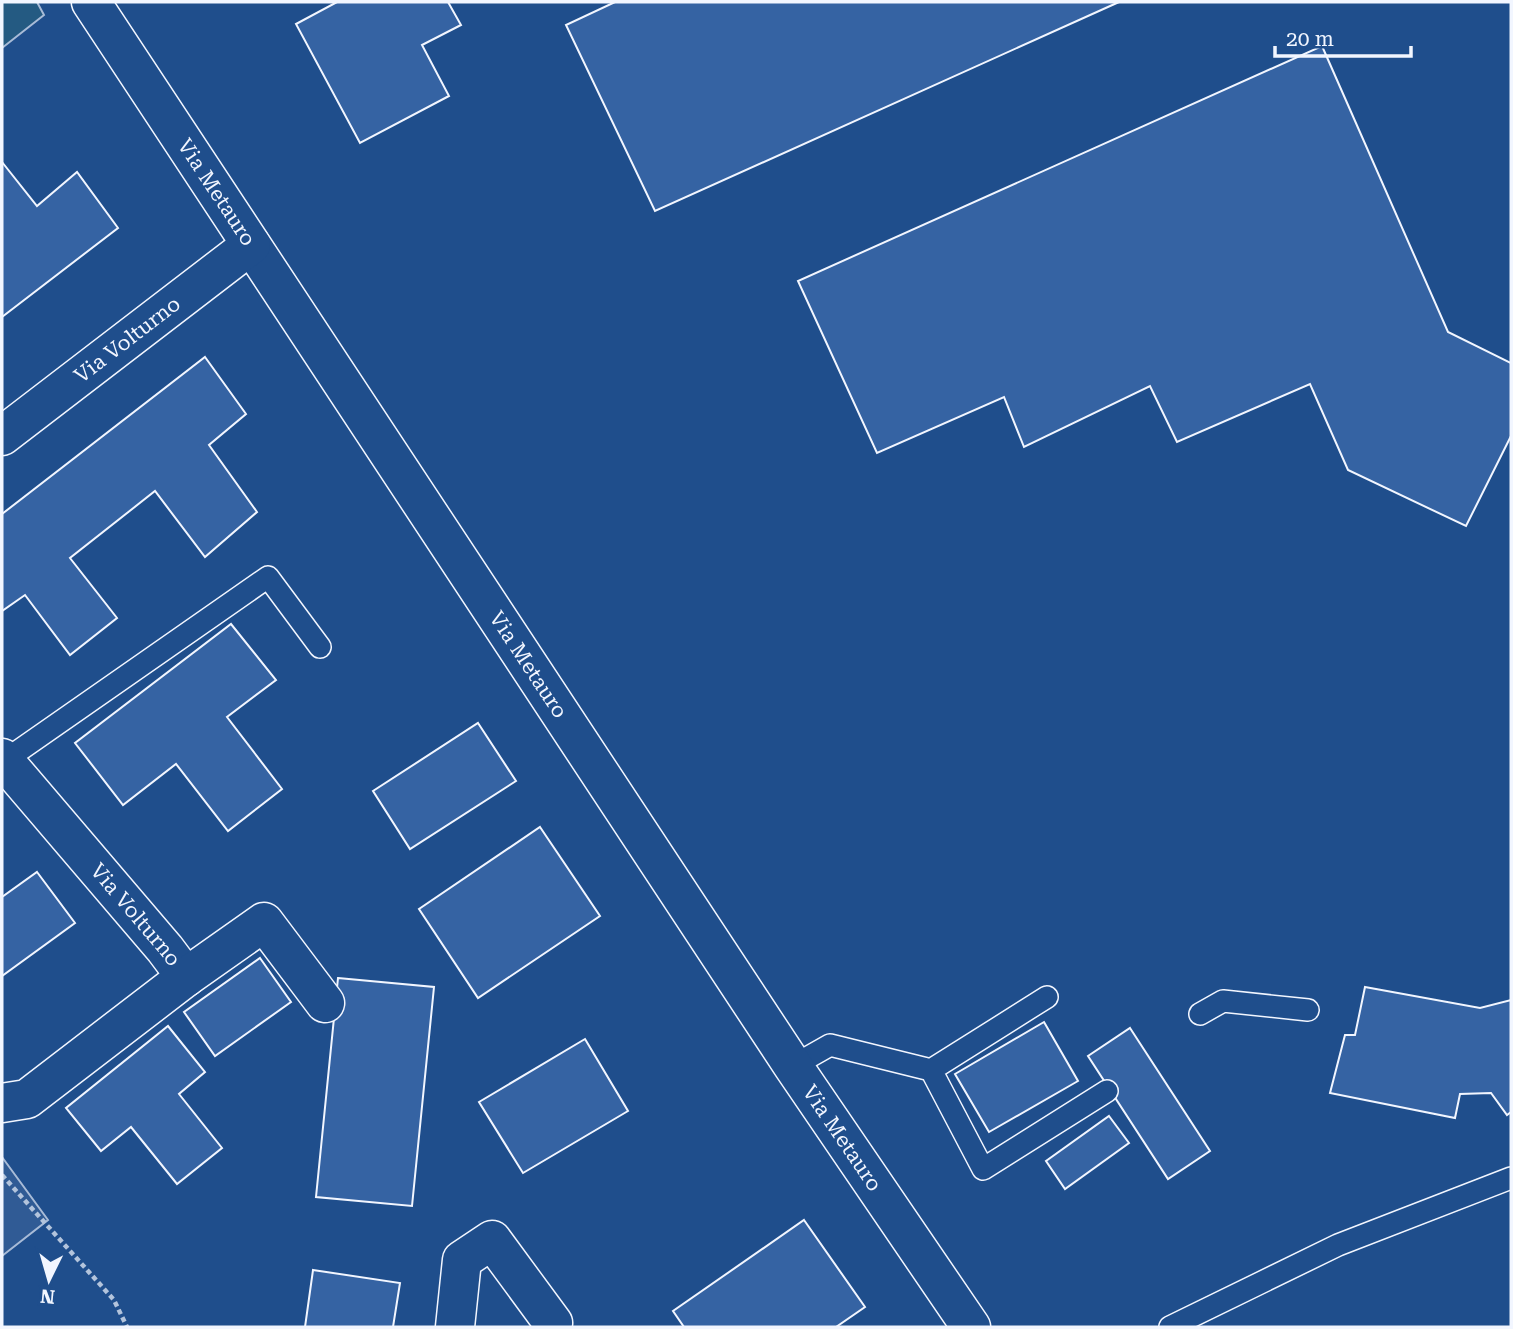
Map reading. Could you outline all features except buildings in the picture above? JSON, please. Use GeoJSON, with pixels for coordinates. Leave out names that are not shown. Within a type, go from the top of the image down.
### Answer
{"type":"FeatureCollection","features":[{"type":"Feature","properties":{"kind":"street","name":"Via Metauro"},"geometry":{"type":"LineString","coordinates":[[91,2],[793,1066],[971,1327]]}},
{"type":"Feature","properties":{"kind":"street","name":"Via Volturno"},"geometry":{"type":"LineString","coordinates":[[2,436],[251,245]]}},
{"type":"Feature","properties":{"kind":"street","name":"Via Volturno"},"geometry":{"type":"LineString","coordinates":[[3,760],[186,977]]}},
{"type":"Feature","properties":{"kind":"street","name":"Via Volturno"},"geometry":{"type":"LineString","coordinates":[[15,1101],[264,922],[325,1003]]}},
{"type":"Feature","properties":{"kind":"street"},"geometry":{"type":"LineString","coordinates":[[455,1327],[462,1260],[492,1240],[553,1323],[552,1327]]}},
{"type":"Feature","properties":{"kind":"lane"},"geometry":{"type":"LineString","coordinates":[[3,760],[268,578],[320,647]]}},
{"type":"Feature","properties":{"kind":"lane"},"geometry":{"type":"LineString","coordinates":[[793,1066],[830,1045],[931,1070],[1047,997]]}},
{"type":"Feature","properties":{"kind":"lane"},"geometry":{"type":"LineString","coordinates":[[1200,1014],[1223,1001],[1308,1010]]}},
{"type":"Feature","properties":{"kind":"lane"},"geometry":{"type":"LineString","coordinates":[[931,1070],[982,1168],[1107,1091]]}},
{"type":"Feature","properties":{"kind":"lane"},"geometry":{"type":"LineString","coordinates":[[1170,1327],[1338,1245],[1511,1178]]}},
{"type":"Feature","properties":{"kind":"path"},"geometry":{"type":"LineString","coordinates":[[2,1175],[114,1300],[127,1327]]}},
{"type":"Feature","properties":{"kind":"shaded area"},"geometry":{"type":"Polygon","coordinates":[[[2,2],[37,2],[44,15],[2,48],[2,2]]]}},
{"type":"Feature","properties":{"kind":"shaded area"},"geometry":{"type":"Polygon","coordinates":[[[2,1157],[48,1220],[2,1256],[2,1157]]]}}]}
